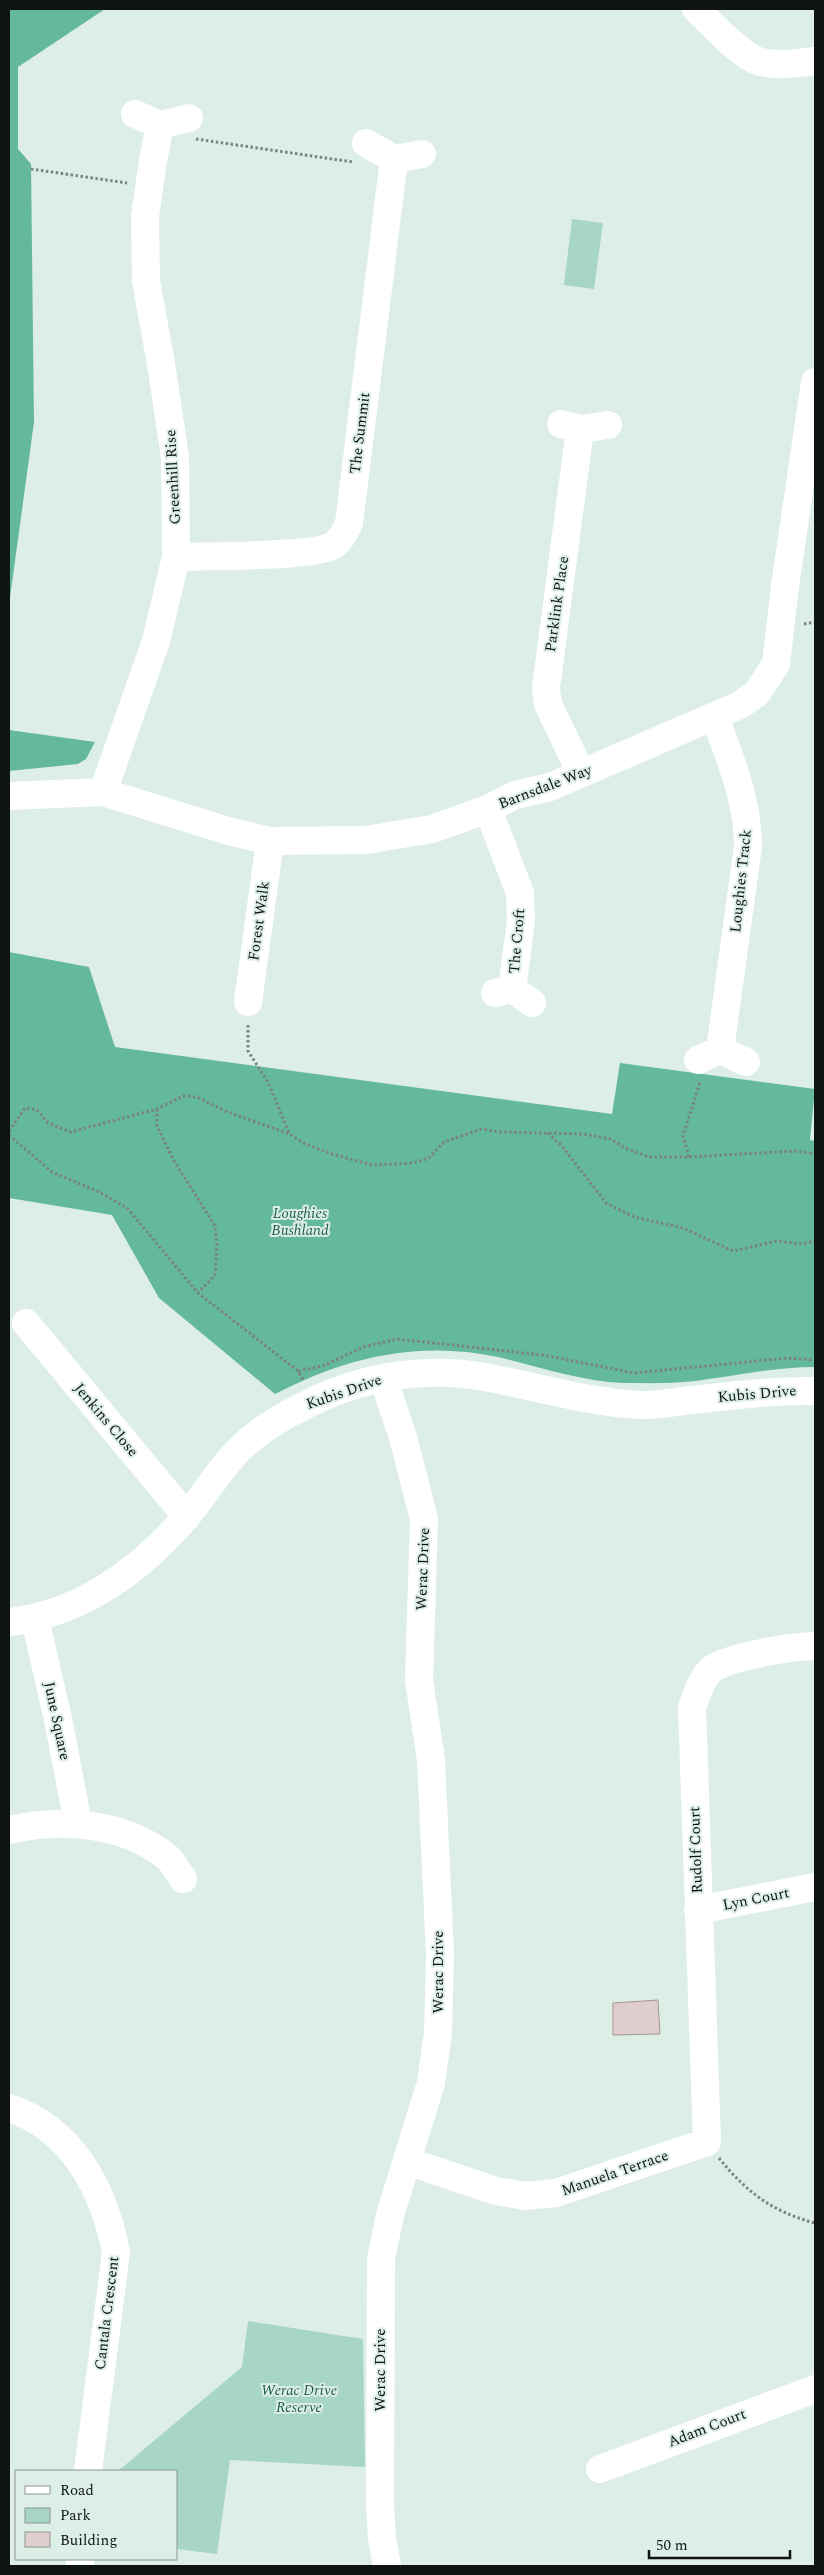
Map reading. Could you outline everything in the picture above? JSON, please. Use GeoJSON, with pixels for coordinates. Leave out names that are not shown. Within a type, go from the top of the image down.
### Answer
{"type":"FeatureCollection","features":[{"type":"Feature","properties":{"kind":"street"},"geometry":{"type":"LineString","coordinates":[[696,9],[744,53],[759,62],[777,64],[815,61]]}},
{"type":"Feature","properties":{"kind":"street"},"geometry":{"type":"LineString","coordinates":[[135,114],[159,130],[189,118]]}},
{"type":"Feature","properties":{"kind":"street","name":"Greenhill Rise"},"geometry":{"type":"LineString","coordinates":[[103,792],[156,641],[176,557],[175,456],[162,364],[146,281],[145,216],[159,130]]}},
{"type":"Feature","properties":{"kind":"street"},"geometry":{"type":"LineString","coordinates":[[366,143],[393,163],[422,154]]}},
{"type":"Feature","properties":{"kind":"street","name":"The Summit"},"geometry":{"type":"LineString","coordinates":[[176,557],[311,552],[333,546],[343,536],[349,524],[393,163]]}},
{"type":"Feature","properties":{"kind":"street","name":"Barnsdale Way"},"geometry":{"type":"LineString","coordinates":[[9,796],[103,792],[228,831],[270,841],[366,840],[432,830],[488,809],[515,795],[550,787],[740,705],[757,693],[776,664],[784,586],[815,382]]}},
{"type":"Feature","properties":{"kind":"street","name":"Parklink Place"},"geometry":{"type":"LineString","coordinates":[[581,772],[548,704],[546,688],[571,426],[608,425]]}},
{"type":"Feature","properties":{"kind":"street","name":"Loughies Track"},"geometry":{"type":"LineString","coordinates":[[709,1055],[748,846],[748,823],[744,799],[715,716]]}},
{"type":"Feature","properties":{"kind":"street","name":"The Croft"},"geometry":{"type":"LineString","coordinates":[[488,809],[520,893],[521,921],[513,995]]}},
{"type":"Feature","properties":{"kind":"street","name":"Forest Walk"},"geometry":{"type":"LineString","coordinates":[[248,1007],[270,841]]}},
{"type":"Feature","properties":{"kind":"street"},"geometry":{"type":"LineString","coordinates":[[709,1055],[746,1062]]}},
{"type":"Feature","properties":{"kind":"street","name":"Jenkins Close"},"geometry":{"type":"LineString","coordinates":[[26,1323],[186,1517]]}},
{"type":"Feature","properties":{"kind":"street","name":"Kubis Drive"},"geometry":{"type":"LineString","coordinates":[[22,1621],[104,1591],[146,1560],[186,1517],[220,1473],[252,1438],[315,1400],[383,1378],[432,1372],[483,1377],[588,1400],[644,1405],[786,1390],[815,1391]]}},
{"type":"Feature","properties":{"kind":"street","name":"Werac Drive"},"geometry":{"type":"LineString","coordinates":[[383,1378],[403,1437],[424,1519],[419,1680],[431,1760],[440,1954],[436,2055],[428,2096],[390,2215],[381,2259],[380,2504],[382,2538],[387,2566]]}},
{"type":"Feature","properties":{"kind":"street","name":"June Square"},"geometry":{"type":"LineString","coordinates":[[22,1621],[58,1718],[78,1823]]}},
{"type":"Feature","properties":{"kind":"street","name":"Rudolf Court"},"geometry":{"type":"LineString","coordinates":[[707,2142],[692,1707],[700,1686],[714,1667],[759,1654],[815,1646]]}},
{"type":"Feature","properties":{"kind":"street"},"geometry":{"type":"LineString","coordinates":[[9,1830],[78,1823],[134,1836],[168,1858],[183,1879]]}},
{"type":"Feature","properties":{"kind":"street","name":"Lyn Court"},"geometry":{"type":"LineString","coordinates":[[698,1910],[815,1887]]}},
{"type":"Feature","properties":{"kind":"street","name":"Cantala Crescent"},"geometry":{"type":"LineString","coordinates":[[9,2108],[43,2125],[65,2143],[89,2174],[100,2194],[110,2224],[116,2252],[88,2470]]}},
{"type":"Feature","properties":{"kind":"street","name":"Manuela Terrace"},"geometry":{"type":"LineString","coordinates":[[407,2161],[496,2191],[525,2196],[556,2194],[707,2142]]}},
{"type":"Feature","properties":{"kind":"street","name":"Adam Court"},"geometry":{"type":"LineString","coordinates":[[600,2469],[815,2389]]}},
{"type":"Feature","properties":{"kind":"path"},"geometry":{"type":"LineString","coordinates":[[159,130],[393,163]]}},
{"type":"Feature","properties":{"kind":"path"},"geometry":{"type":"LineString","coordinates":[[31,169],[150,186]]}},
{"type":"Feature","properties":{"kind":"path"},"geometry":{"type":"LineString","coordinates":[[248,1007],[248,1051],[268,1082],[290,1134]]}},
{"type":"Feature","properties":{"kind":"path"},"geometry":{"type":"LineString","coordinates":[[689,1157],[683,1136],[696,1091],[709,1062],[709,1055]]}},
{"type":"Feature","properties":{"kind":"path"},"geometry":{"type":"LineString","coordinates":[[815,1154],[795,1151],[689,1157],[649,1157],[625,1148],[611,1139],[584,1134],[499,1132],[481,1128],[444,1142],[428,1158],[413,1163],[372,1165],[332,1154],[303,1143],[290,1134],[225,1111],[197,1097],[183,1096],[157,1108],[71,1132],[48,1123],[37,1110],[25,1108],[9,1133],[52,1172],[97,1191],[127,1208],[198,1293],[298,1371],[322,1366],[363,1347],[397,1339],[544,1355],[634,1373],[788,1358],[815,1360]]}},
{"type":"Feature","properties":{"kind":"path"},"geometry":{"type":"LineString","coordinates":[[157,1108],[158,1126],[174,1161],[215,1226],[217,1246],[215,1275],[198,1293]]}},
{"type":"Feature","properties":{"kind":"path"},"geometry":{"type":"LineString","coordinates":[[548,1132],[562,1146],[606,1203],[634,1217],[683,1228],[733,1251],[777,1241],[801,1244],[815,1241]]}},
{"type":"Feature","properties":{"kind":"path"},"geometry":{"type":"LineString","coordinates":[[707,2142],[733,2175],[768,2205],[781,2212],[815,2223]]}},
{"type":"Feature","properties":{"kind":"green space"},"geometry":{"type":"Polygon","coordinates":[[[9,9],[105,9],[18,67],[18,149],[31,164],[34,422],[9,605],[9,9]]]}},
{"type":"Feature","properties":{"kind":"green space"},"geometry":{"type":"Polygon","coordinates":[[[572,219],[603,223],[594,289],[564,285],[572,219]]]}},
{"type":"Feature","properties":{"kind":"green space"},"geometry":{"type":"Polygon","coordinates":[[[9,730],[95,742],[86,759],[78,764],[9,771],[9,730]]]}},
{"type":"Feature","properties":{"kind":"green space","name":"Loughies Bushland"},"geometry":{"type":"Polygon","coordinates":[[[9,952],[89,967],[115,1047],[612,1114],[620,1063],[815,1089],[810,1140],[815,1141],[815,1367],[770,1370],[686,1382],[623,1383],[576,1377],[498,1357],[469,1352],[411,1351],[384,1355],[329,1370],[275,1394],[159,1298],[112,1215],[9,1198],[9,952]]]}},
{"type":"Feature","properties":{"kind":"green space","name":"Werac Drive Reserve"},"geometry":{"type":"Polygon","coordinates":[[[248,2321],[363,2339],[365,2467],[230,2460],[217,2554],[178,2549],[178,2470],[119,2470],[242,2367],[248,2321]]]}},
{"type":"Feature","properties":{"kind":"building"},"geometry":{"type":"Polygon","coordinates":[[[658,2000],[660,2034],[613,2035],[613,2003],[658,2000]]]}}]}
